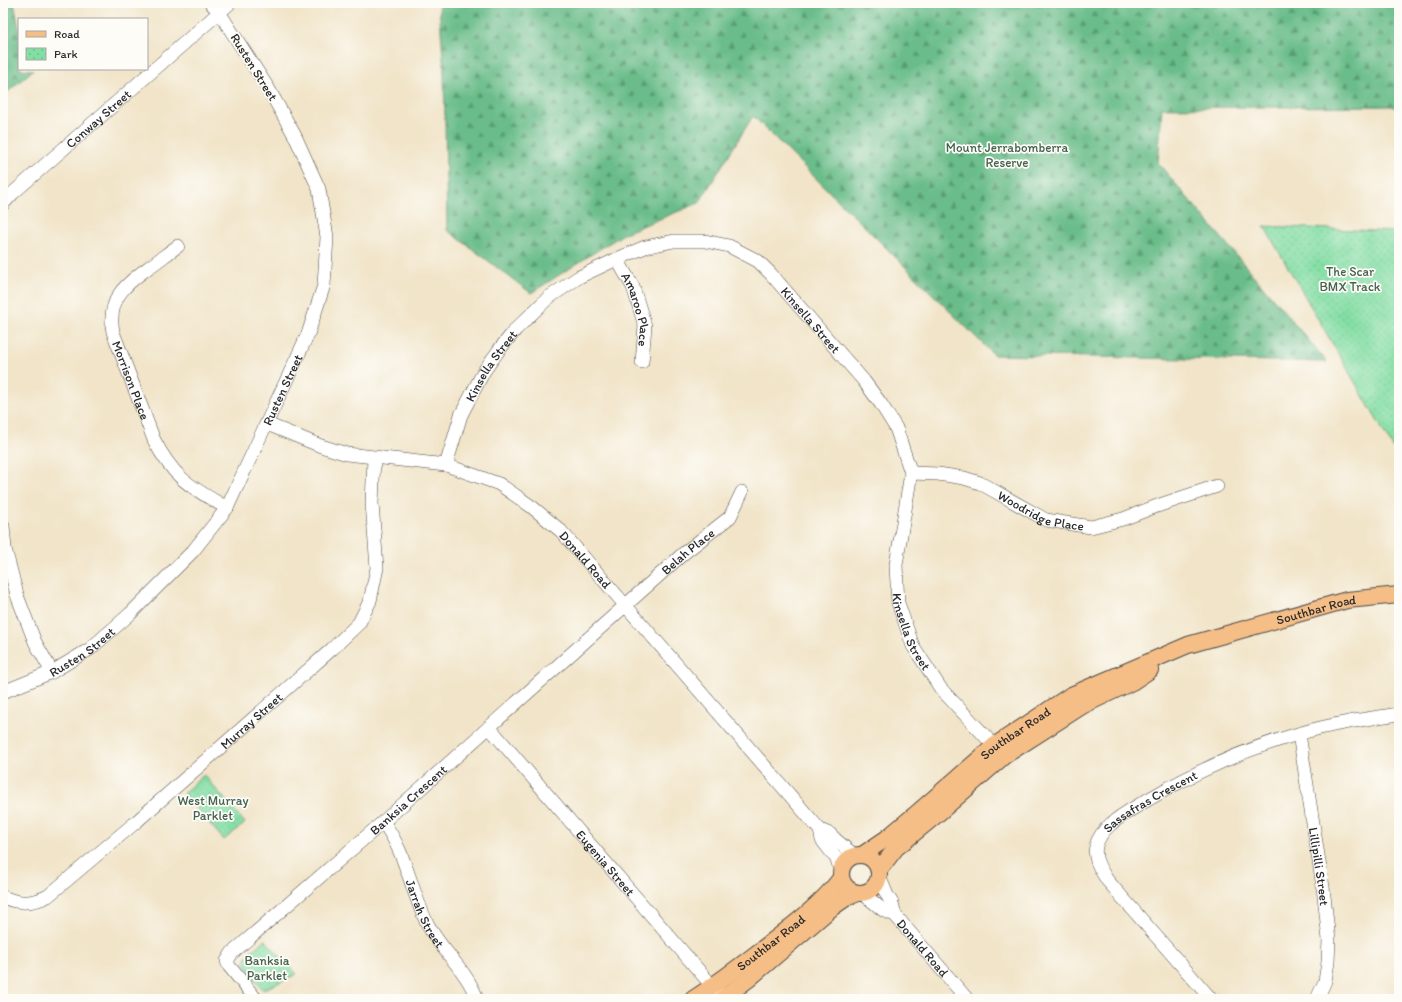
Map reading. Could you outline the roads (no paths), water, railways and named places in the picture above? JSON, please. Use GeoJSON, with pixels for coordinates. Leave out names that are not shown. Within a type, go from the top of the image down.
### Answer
{"type":"FeatureCollection","features":[{"type":"Feature","properties":{"kind":"main road","name":"Southbar Road"},"geometry":{"type":"LineString","coordinates":[[858,855],[887,838],[999,751],[1082,706],[1132,682],[1188,645],[1347,600],[1399,595]]}},
{"type":"Feature","properties":{"kind":"main road","name":"Southbar Road"},"geometry":{"type":"LineString","coordinates":[[879,873],[896,848],[940,812],[999,751]]}},
{"type":"Feature","properties":{"kind":"main road"},"geometry":{"type":"LineString","coordinates":[[858,855],[873,860],[879,873],[874,888],[860,893],[847,889],[841,874],[844,863],[858,855]]}},
{"type":"Feature","properties":{"kind":"main road","name":"Southbar Road"},"geometry":{"type":"LineString","coordinates":[[719,995],[811,911],[825,897],[841,874]]}},
{"type":"Feature","properties":{"kind":"main road","name":"Southbar Road"},"geometry":{"type":"LineString","coordinates":[[693,999],[719,995],[750,978],[833,907],[846,898],[860,893]]}},
{"type":"Feature","properties":{"kind":"street","name":"Conway Street"},"geometry":{"type":"LineString","coordinates":[[148,69],[215,8],[230,3]]}},
{"type":"Feature","properties":{"kind":"street","name":"Rusten Street"},"geometry":{"type":"LineString","coordinates":[[3,692],[52,672],[90,649],[130,614],[193,551],[227,508],[308,334],[322,292],[324,285],[327,237],[319,189],[295,136],[268,88],[215,8]]}},
{"type":"Feature","properties":{"kind":"street","name":"Conway Street"},"geometry":{"type":"LineString","coordinates":[[3,204],[13,193],[147,70]]}},
{"type":"Feature","properties":{"kind":"street","name":"Kinsella Street"},"geometry":{"type":"LineString","coordinates":[[446,465],[461,415],[484,371],[516,330],[548,298],[579,277],[645,248],[674,241],[705,241],[729,246],[758,261],[771,274],[881,404],[896,428],[911,473],[896,565],[898,603],[913,646],[941,688],[999,751]]}},
{"type":"Feature","properties":{"kind":"street","name":"Morrison Place"},"geometry":{"type":"LineString","coordinates":[[178,246],[140,274],[121,291],[113,309],[113,332],[154,440],[162,456],[180,478],[191,488],[227,508]]}},
{"type":"Feature","properties":{"kind":"street","name":"Amaroo Place"},"geometry":{"type":"LineString","coordinates":[[617,259],[633,287],[645,326],[642,362]]}},
{"type":"Feature","properties":{"kind":"street","name":"Donald Road"},"geometry":{"type":"LineString","coordinates":[[267,424],[321,446],[347,454],[446,465],[499,484],[532,507],[561,531],[820,830],[830,834],[837,841],[858,855]]}},
{"type":"Feature","properties":{"kind":"street","name":"Murray Street"},"geometry":{"type":"LineString","coordinates":[[3,897],[16,902],[36,902],[48,896],[136,822],[332,649],[359,623],[370,601],[377,568],[372,503],[374,458]]}},
{"type":"Feature","properties":{"kind":"street","name":"Woodridge Place"},"geometry":{"type":"LineString","coordinates":[[911,473],[938,474],[964,478],[980,483],[1046,520],[1091,527],[1123,519],[1217,486]]}},
{"type":"Feature","properties":{"kind":"street","name":"Belah Place"},"geometry":{"type":"LineString","coordinates":[[626,606],[684,553],[730,517],[742,492]]}},
{"type":"Feature","properties":{"kind":"street"},"geometry":{"type":"LineString","coordinates":[[3,526],[5,549],[18,598],[35,642],[52,672]]}},
{"type":"Feature","properties":{"kind":"street","name":"Banksia Crescent"},"geometry":{"type":"LineString","coordinates":[[256,999],[232,970],[227,961],[243,944],[626,606]]}},
{"type":"Feature","properties":{"kind":"street","name":"Sassafras Crescent"},"geometry":{"type":"LineString","coordinates":[[1211,999],[1107,880],[1097,861],[1095,852],[1100,836],[1111,823],[1171,786],[1235,756],[1299,734],[1346,722],[1399,714]]}},
{"type":"Feature","properties":{"kind":"street","name":"Eugenia Street"},"geometry":{"type":"LineString","coordinates":[[489,727],[719,995]]}},
{"type":"Feature","properties":{"kind":"street","name":"Lillipilli Street"},"geometry":{"type":"LineString","coordinates":[[1299,734],[1329,940],[1328,962],[1324,981],[1317,999]]}},
{"type":"Feature","properties":{"kind":"street","name":"Jarrah Street"},"geometry":{"type":"LineString","coordinates":[[383,822],[395,840],[428,924],[443,949],[464,974],[477,999]]}},
{"type":"Feature","properties":{"kind":"street","name":"Donald Road"},"geometry":{"type":"LineString","coordinates":[[820,830],[822,840],[836,858],[841,874]]}},
{"type":"Feature","properties":{"kind":"street","name":"Donald Road"},"geometry":{"type":"LineString","coordinates":[[879,873],[887,895],[892,903],[895,915],[967,999]]}},
{"type":"Feature","properties":{"kind":"street","name":"Donald Road"},"geometry":{"type":"LineString","coordinates":[[860,893],[883,910],[895,915]]}},
{"type":"Feature","properties":{"kind":"park label","name":"Mount Jerrabomberra Reserve"},"geometry":{"type":"Point","coordinates":[1007,154]}},
{"type":"Feature","properties":{"kind":"park label","name":"The Scar BMX Track"},"geometry":{"type":"Point","coordinates":[1350,278]}},
{"type":"Feature","properties":{"kind":"park label","name":"West Murray Parklet"},"geometry":{"type":"Point","coordinates":[213,808]}},
{"type":"Feature","properties":{"kind":"park label","name":"Banksia Parklet"},"geometry":{"type":"Point","coordinates":[267,968]}}]}
